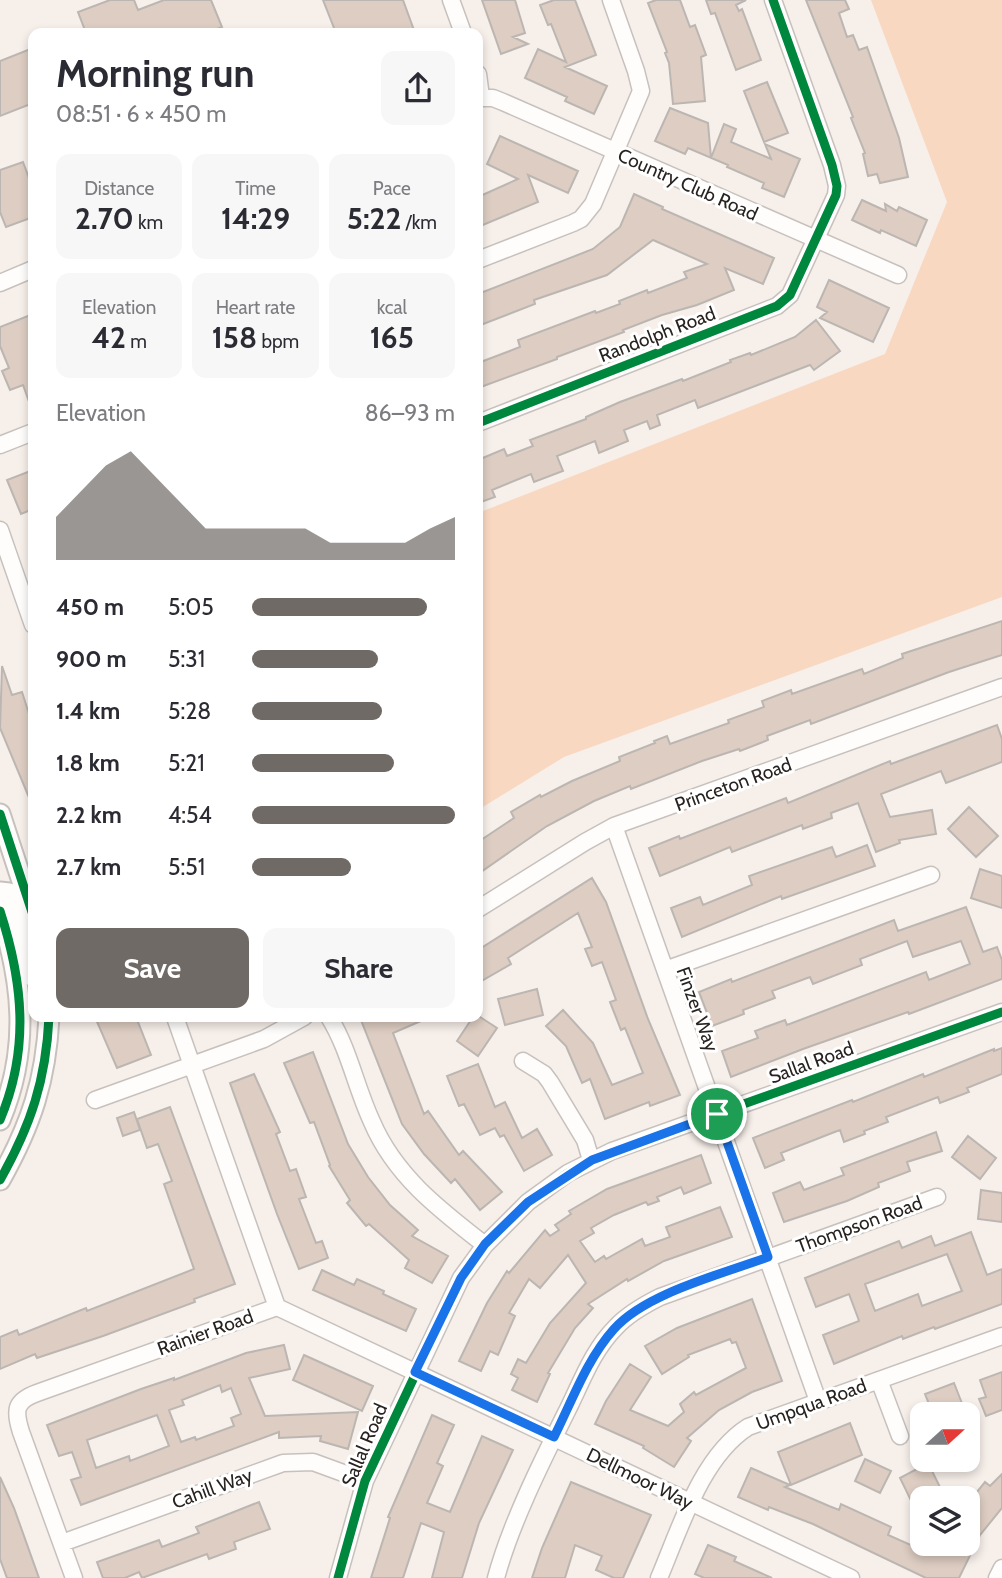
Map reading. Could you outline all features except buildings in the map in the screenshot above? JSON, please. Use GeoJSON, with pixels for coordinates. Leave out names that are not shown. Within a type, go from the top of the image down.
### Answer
{"type":"FeatureCollection","features":[{"type":"Feature","properties":{"kind":"main road"},"geometry":{"type":"LineString","coordinates":[[0,814],[28,900]]}},
{"type":"Feature","properties":{"kind":"main road"},"geometry":{"type":"LineString","coordinates":[[0,892],[9,893],[28,958]]}},
{"type":"Feature","properties":{"kind":"main road"},"geometry":{"type":"LineString","coordinates":[[0,911],[14,957],[20,999],[20,1035],[16,1065],[8,1101],[0,1120]]}},
{"type":"Feature","properties":{"kind":"main road"},"geometry":{"type":"LineString","coordinates":[[0,1180],[30,1120],[42,1079],[47,1023]]}},
{"type":"Feature","properties":{"kind":"street"},"geometry":{"type":"LineString","coordinates":[[451,0],[461,28]]}},
{"type":"Feature","properties":{"kind":"street"},"geometry":{"type":"LineString","coordinates":[[483,258],[581,219],[593,204],[641,91],[611,0]]}},
{"type":"Feature","properties":{"kind":"street","name":"Randolph Road"},"geometry":{"type":"LineString","coordinates":[[483,420],[778,306],[789,295],[836,195],[835,176],[773,0]]}},
{"type":"Feature","properties":{"kind":"street","name":"Country Club Road"},"geometry":{"type":"LineString","coordinates":[[483,99],[503,102],[898,275]]}},
{"type":"Feature","properties":{"kind":"street"},"geometry":{"type":"LineString","coordinates":[[0,283],[28,271]]}},
{"type":"Feature","properties":{"kind":"street"},"geometry":{"type":"LineString","coordinates":[[0,445],[28,434]]}},
{"type":"Feature","properties":{"kind":"street"},"geometry":{"type":"LineString","coordinates":[[0,530],[28,595]]}},
{"type":"Feature","properties":{"kind":"street","name":"Princeton Road"},"geometry":{"type":"LineString","coordinates":[[483,906],[585,842],[614,827],[1002,687]]}},
{"type":"Feature","properties":{"kind":"street","name":"Finzer Way"},"geometry":{"type":"LineString","coordinates":[[614,827],[818,1401]]}},
{"type":"Feature","properties":{"kind":"street"},"geometry":{"type":"LineString","coordinates":[[665,970],[931,875]]}},
{"type":"Feature","properties":{"kind":"street","name":"Sallal Road"},"geometry":{"type":"LineString","coordinates":[[338,1578],[365,1480],[461,1278],[485,1244],[528,1202],[592,1160],[1002,1012]]}},
{"type":"Feature","properties":{"kind":"street","name":"Rainier Road"},"geometry":{"type":"LineString","coordinates":[[74,1578],[21,1432],[17,1419],[18,1406],[26,1397],[277,1307],[177,1022]]}},
{"type":"Feature","properties":{"kind":"street"},"geometry":{"type":"LineString","coordinates":[[95,1100],[264,1039],[294,1022]]}},
{"type":"Feature","properties":{"kind":"street"},"geometry":{"type":"LineString","coordinates":[[332,1022],[340,1036],[371,1120],[387,1150],[408,1179],[430,1201],[485,1244]]}},
{"type":"Feature","properties":{"kind":"street"},"geometry":{"type":"LineString","coordinates":[[523,1061],[544,1074],[550,1082],[585,1140],[592,1160]]}},
{"type":"Feature","properties":{"kind":"street","name":"Thompson Road"},"geometry":{"type":"LineString","coordinates":[[496,1578],[515,1525],[592,1359],[627,1316],[660,1297],[937,1197]]}},
{"type":"Feature","properties":{"kind":"street","name":"Dellmoor Way"},"geometry":{"type":"LineString","coordinates":[[277,1307],[851,1578]]}},
{"type":"Feature","properties":{"kind":"street","name":"Umpqua Road"},"geometry":{"type":"LineString","coordinates":[[659,1578],[712,1463],[738,1434],[748,1427],[818,1401],[1002,1336]]}},
{"type":"Feature","properties":{"kind":"street"},"geometry":{"type":"LineString","coordinates":[[878,1380],[900,1436]]}},
{"type":"Feature","properties":{"kind":"street","name":"Cahill Way"},"geometry":{"type":"LineString","coordinates":[[62,1543],[283,1463],[313,1462],[365,1480]]}},
{"type":"Feature","properties":{"kind":"street"},"geometry":{"type":"LineString","coordinates":[[997,1578],[1002,1568]]}},
{"type":"Feature","properties":{"kind":"shaded area"},"geometry":{"type":"Polygon","coordinates":[[[871,0],[1002,0],[1002,597],[564,757],[483,807],[483,511],[885,354],[947,202],[871,0]]]}},
{"type":"Feature","properties":{"kind":"cycle path"},"geometry":{"type":"LineString","coordinates":[[483,421],[777,306],[790,295],[836,195],[837,186],[832,165],[773,0]]}},
{"type":"Feature","properties":{"kind":"cycle path"},"geometry":{"type":"LineString","coordinates":[[0,814],[28,900]]}},
{"type":"Feature","properties":{"kind":"cycle path"},"geometry":{"type":"LineString","coordinates":[[0,911],[14,964],[20,1015],[16,1067],[0,1120]]}},
{"type":"Feature","properties":{"kind":"cycle path"},"geometry":{"type":"LineString","coordinates":[[338,1578],[365,1481],[461,1278],[485,1245],[528,1202],[568,1173],[612,1151],[1002,1012]]}},
{"type":"Feature","properties":{"kind":"cycle path"},"geometry":{"type":"LineString","coordinates":[[0,1180],[35,1102],[49,1022]]}},
{"type":"Feature","properties":{"kind":"route"},"geometry":{"type":"LineString","coordinates":[[717,1114],[768,1257],[660,1297],[627,1316],[602,1343],[592,1359],[554,1437],[415,1372],[461,1278],[496,1231],[528,1202],[568,1173],[592,1160],[717,1114]]}}]}
